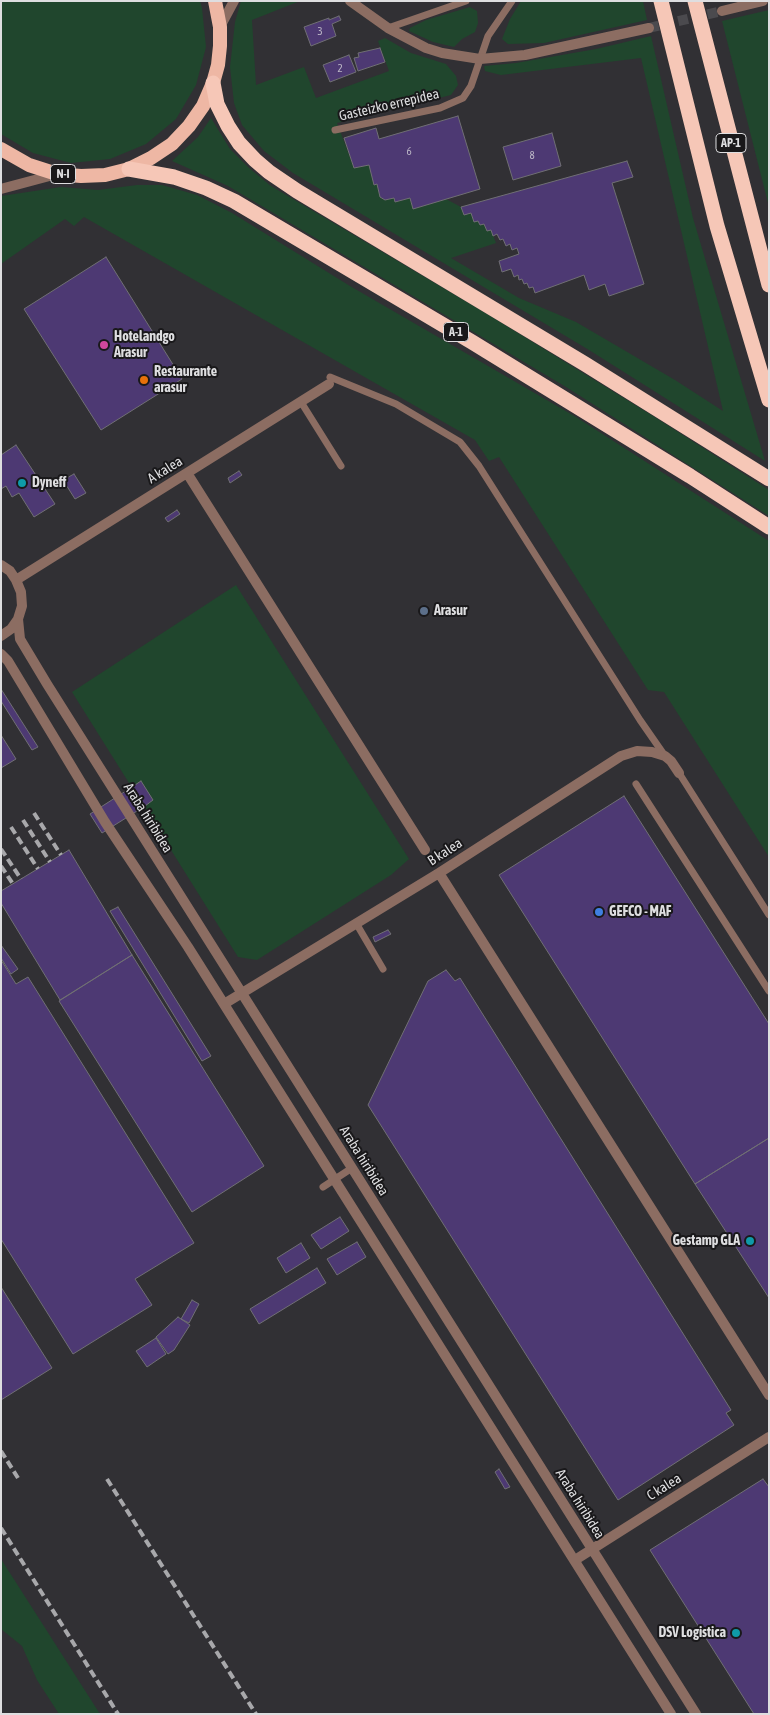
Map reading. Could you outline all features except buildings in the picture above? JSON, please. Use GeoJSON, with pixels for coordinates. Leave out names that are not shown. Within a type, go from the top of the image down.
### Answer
{"type":"FeatureCollection","features":[{"type":"Feature","properties":{"kind":"highway","name":"N-I"},"geometry":{"type":"LineString","coordinates":[[1,149],[29,165],[57,174],[81,176],[105,175],[129,169],[152,158],[172,144],[189,126],[199,113],[213,83],[218,65],[220,27],[215,1]]}},
{"type":"Feature","properties":{"kind":"highway","name":"AP-1"},"geometry":{"type":"LineString","coordinates":[[662,1],[717,226],[769,400]]}},
{"type":"Feature","properties":{"kind":"highway","name":"AP-1"},"geometry":{"type":"LineString","coordinates":[[695,1],[769,285]]}},
{"type":"Feature","properties":{"kind":"highway"},"geometry":{"type":"LineString","coordinates":[[213,83],[217,104],[228,126],[249,154],[269,172],[296,191],[585,364],[769,479]]}},
{"type":"Feature","properties":{"kind":"highway","name":"A-1"},"geometry":{"type":"LineString","coordinates":[[129,169],[174,177],[206,188],[234,201],[472,342],[690,476],[769,527]]}},
{"type":"Feature","properties":{"kind":"street"},"geometry":{"type":"LineString","coordinates":[[220,27],[234,1]]}},
{"type":"Feature","properties":{"kind":"street"},"geometry":{"type":"LineString","coordinates":[[350,1],[388,28],[418,44],[442,53],[480,58],[541,52],[648,28]]}},
{"type":"Feature","properties":{"kind":"street"},"geometry":{"type":"LineString","coordinates":[[722,11],[763,1]]}},
{"type":"Feature","properties":{"kind":"street"},"geometry":{"type":"LineString","coordinates":[[1,189],[57,174]]}},
{"type":"Feature","properties":{"kind":"street","name":"A kalea"},"geometry":{"type":"LineString","coordinates":[[16,580],[301,402],[330,380]]}},
{"type":"Feature","properties":{"kind":"street"},"geometry":{"type":"LineString","coordinates":[[187,473],[426,850]]}},
{"type":"Feature","properties":{"kind":"street"},"geometry":{"type":"LineString","coordinates":[[1,565],[10,571],[16,580]]}},
{"type":"Feature","properties":{"kind":"street","name":"Araba hiribidea"},"geometry":{"type":"LineString","coordinates":[[16,580],[22,599],[18,619],[20,639],[26,650],[696,1714]]}},
{"type":"Feature","properties":{"kind":"street"},"geometry":{"type":"LineString","coordinates":[[1,636],[11,629],[18,619]]}},
{"type":"Feature","properties":{"kind":"street"},"geometry":{"type":"LineString","coordinates":[[1,654],[8,661],[106,822],[188,947],[671,1714]]}},
{"type":"Feature","properties":{"kind":"street","name":"B kalea"},"geometry":{"type":"LineString","coordinates":[[224,1004],[439,873],[620,756],[637,751],[652,752],[665,756]]}},
{"type":"Feature","properties":{"kind":"street"},"geometry":{"type":"LineString","coordinates":[[665,756],[679,773]]}},
{"type":"Feature","properties":{"kind":"street"},"geometry":{"type":"LineString","coordinates":[[439,873],[769,1395]]}},
{"type":"Feature","properties":{"kind":"street","name":"C kalea"},"geometry":{"type":"LineString","coordinates":[[574,1560],[769,1437]]}},
{"type":"Feature","properties":{"kind":"lane"},"geometry":{"type":"LineString","coordinates":[[388,28],[466,1]]}},
{"type":"Feature","properties":{"kind":"lane","name":"Gasteizko errepidea"},"geometry":{"type":"LineString","coordinates":[[335,130],[440,108],[463,98],[472,86],[488,36],[512,1]]}},
{"type":"Feature","properties":{"kind":"lane"},"geometry":{"type":"LineString","coordinates":[[330,380],[396,404],[460,442],[479,466],[640,720],[665,756]]}},
{"type":"Feature","properties":{"kind":"lane"},"geometry":{"type":"LineString","coordinates":[[301,402],[341,466]]}},
{"type":"Feature","properties":{"kind":"lane"},"geometry":{"type":"LineString","coordinates":[[679,773],[769,915]]}},
{"type":"Feature","properties":{"kind":"lane"},"geometry":{"type":"LineString","coordinates":[[636,784],[769,991]]}},
{"type":"Feature","properties":{"kind":"lane"},"geometry":{"type":"LineString","coordinates":[[356,923],[383,969]]}},
{"type":"Feature","properties":{"kind":"lane"},"geometry":{"type":"LineString","coordinates":[[323,1186],[352,1168]]}},
{"type":"Feature","properties":{"kind":"green space"},"geometry":{"type":"Polygon","coordinates":[[[1,1],[200,1],[206,47],[196,85],[176,119],[146,144],[110,159],[71,163],[33,153],[1,134],[1,1]]]}},
{"type":"Feature","properties":{"kind":"green space"},"geometry":{"type":"Polygon","coordinates":[[[241,1],[300,1],[252,20],[256,85],[304,67],[316,98],[389,71],[378,41],[385,38],[411,53],[446,64],[456,76],[458,85],[451,95],[337,123],[354,168],[369,165],[374,185],[377,184],[380,197],[385,200],[394,198],[396,202],[410,198],[413,209],[446,199],[461,207],[464,215],[471,213],[474,222],[478,221],[480,225],[484,224],[487,231],[491,230],[496,243],[451,258],[519,298],[576,322],[675,380],[723,411],[641,58],[501,75],[485,71],[484,66],[516,63],[596,49],[651,36],[693,218],[765,461],[589,350],[293,173],[264,151],[242,125],[234,103],[230,67],[235,22],[241,1]]]}},
{"type":"Feature","properties":{"kind":"green space"},"geometry":{"type":"Polygon","coordinates":[[[521,1],[643,1],[647,20],[544,43],[508,44],[502,39],[510,19],[521,1]]]}},
{"type":"Feature","properties":{"kind":"green space"},"geometry":{"type":"Polygon","coordinates":[[[470,7],[477,11],[478,23],[475,32],[462,39],[454,47],[433,42],[409,31],[410,28],[426,20],[470,7]]]}},
{"type":"Feature","properties":{"kind":"green space"},"geometry":{"type":"Polygon","coordinates":[[[769,10],[769,207],[722,21],[769,10]]]}},
{"type":"Feature","properties":{"kind":"green space"},"geometry":{"type":"Polygon","coordinates":[[[211,118],[230,149],[271,186],[487,314],[769,490],[769,516],[566,387],[228,186],[172,161],[198,137],[211,118]]]}},
{"type":"Feature","properties":{"kind":"green space"},"geometry":{"type":"Polygon","coordinates":[[[137,185],[162,185],[197,195],[232,213],[350,286],[576,417],[769,541],[769,857],[664,692],[648,690],[499,457],[489,461],[475,440],[84,217],[74,226],[65,219],[1,264],[1,196],[61,187],[98,190],[137,185]]]}},
{"type":"Feature","properties":{"kind":"green space"},"geometry":{"type":"Polygon","coordinates":[[[236,585],[409,859],[391,875],[257,960],[238,957],[72,692],[236,585]]]}},
{"type":"Feature","properties":{"kind":"green space"},"geometry":{"type":"Polygon","coordinates":[[[1,1559],[100,1714],[59,1714],[37,1680],[22,1646],[1,1629],[1,1559]]]}},
{"type":"Feature","properties":{"kind":"tunnel"},"geometry":{"type":"LineString","coordinates":[[649,28],[722,11]]}},
{"type":"Feature","properties":{"kind":"railway"},"geometry":{"type":"LineString","coordinates":[[34,813],[61,855]]}},
{"type":"Feature","properties":{"kind":"railway"},"geometry":{"type":"LineString","coordinates":[[23,820],[50,862]]}},
{"type":"Feature","properties":{"kind":"railway"},"geometry":{"type":"LineString","coordinates":[[11,827],[38,869]]}},
{"type":"Feature","properties":{"kind":"railway"},"geometry":{"type":"LineString","coordinates":[[1,849],[21,879]]}},
{"type":"Feature","properties":{"kind":"railway"},"geometry":{"type":"LineString","coordinates":[[1,866],[13,884]]}},
{"type":"Feature","properties":{"kind":"railway"},"geometry":{"type":"LineString","coordinates":[[1,1451],[18,1478]]}},
{"type":"Feature","properties":{"kind":"railway"},"geometry":{"type":"LineString","coordinates":[[107,1479],[256,1714]]}},
{"type":"Feature","properties":{"kind":"railway"},"geometry":{"type":"LineString","coordinates":[[1,1528],[118,1714]]}},
{"type":"Feature","properties":{"kind":"place","name":"Hotelandgo Arasur"},"geometry":{"type":"Point","coordinates":[104,345]}},
{"type":"Feature","properties":{"kind":"place","name":"Restaurante arasur"},"geometry":{"type":"Point","coordinates":[144,380]}},
{"type":"Feature","properties":{"kind":"place","name":"Dyneff"},"geometry":{"type":"Point","coordinates":[22,483]}},
{"type":"Feature","properties":{"kind":"place","name":"Arasur"},"geometry":{"type":"Point","coordinates":[424,611]}},
{"type":"Feature","properties":{"kind":"place","name":"GEFCO - MAF"},"geometry":{"type":"Point","coordinates":[599,912]}},
{"type":"Feature","properties":{"kind":"place","name":"Gestamp GLA"},"geometry":{"type":"Point","coordinates":[750,1241]}},
{"type":"Feature","properties":{"kind":"place","name":"DSV Logistica"},"geometry":{"type":"Point","coordinates":[736,1633]}}]}
